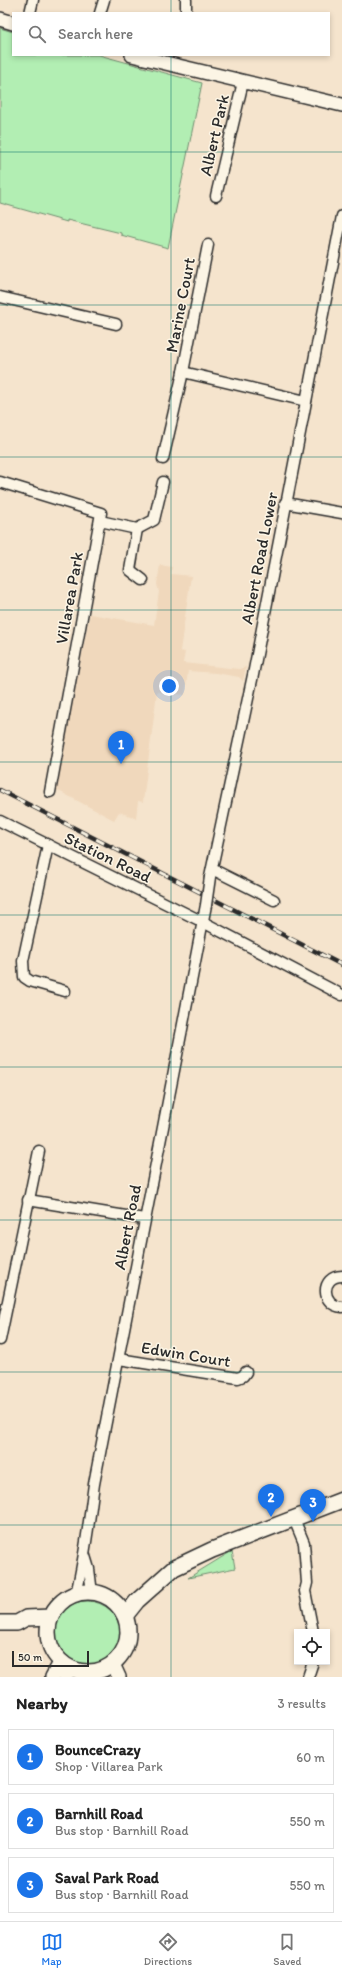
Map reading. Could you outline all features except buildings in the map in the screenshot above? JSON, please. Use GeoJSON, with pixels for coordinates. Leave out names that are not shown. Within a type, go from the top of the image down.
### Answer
{"type":"FeatureCollection","features":[{"type":"Feature","properties":{"kind":"main road"},"geometry":{"type":"LineString","coordinates":[[125,1616],[138,1601],[174,1568],[193,1558],[342,1500]]}},
{"type":"Feature","properties":{"kind":"main road"},"geometry":{"type":"LineString","coordinates":[[116,1604],[156,1584]]}},
{"type":"Feature","properties":{"kind":"main road"},"geometry":{"type":"LineString","coordinates":[[92,1592],[104,1595],[116,1604],[125,1616],[128,1634],[126,1645],[116,1670],[87,1672],[65,1669],[51,1646],[50,1624],[62,1602],[76,1594],[92,1592]]}},
{"type":"Feature","properties":{"kind":"main road"},"geometry":{"type":"LineString","coordinates":[[0,1623],[17,1622],[26,1627],[50,1624]]}},
{"type":"Feature","properties":{"kind":"street"},"geometry":{"type":"LineString","coordinates":[[30,12],[33,0]]}},
{"type":"Feature","properties":{"kind":"street"},"geometry":{"type":"LineString","coordinates":[[100,12],[104,0]]}},
{"type":"Feature","properties":{"kind":"street"},"geometry":{"type":"LineString","coordinates":[[186,0],[186,12]]}},
{"type":"Feature","properties":{"kind":"street"},"geometry":{"type":"LineString","coordinates":[[0,19],[12,23]]}},
{"type":"Feature","properties":{"kind":"street"},"geometry":{"type":"LineString","coordinates":[[137,56],[342,105]]}},
{"type":"Feature","properties":{"kind":"street","name":"Albert Park"},"geometry":{"type":"LineString","coordinates":[[216,196],[243,82]]}},
{"type":"Feature","properties":{"kind":"street","name":"Albert Road Lower"},"geometry":{"type":"LineString","coordinates":[[206,905],[211,873],[253,675],[342,216]]}},
{"type":"Feature","properties":{"kind":"street","name":"Marine Court"},"geometry":{"type":"LineString","coordinates":[[163,459],[183,372],[208,245]]}},
{"type":"Feature","properties":{"kind":"street"},"geometry":{"type":"LineString","coordinates":[[0,297],[116,324]]}},
{"type":"Feature","properties":{"kind":"street","name":"Marine Court"},"geometry":{"type":"LineString","coordinates":[[183,372],[306,401]]}},
{"type":"Feature","properties":{"kind":"street"},"geometry":{"type":"LineString","coordinates":[[0,482],[101,514],[100,521],[136,529],[154,520],[163,482]]}},
{"type":"Feature","properties":{"kind":"street"},"geometry":{"type":"LineString","coordinates":[[286,503],[342,513]]}},
{"type":"Feature","properties":{"kind":"street","name":"Villarea Park"},"geometry":{"type":"LineString","coordinates":[[50,792],[100,521]]}},
{"type":"Feature","properties":{"kind":"street"},"geometry":{"type":"LineString","coordinates":[[136,529],[130,570],[143,580]]}},
{"type":"Feature","properties":{"kind":"street","name":"Station Road"},"geometry":{"type":"LineString","coordinates":[[0,821],[203,922],[342,995]]}},
{"type":"Feature","properties":{"kind":"street"},"geometry":{"type":"LineString","coordinates":[[48,845],[23,961],[24,977],[30,981],[65,991]]}},
{"type":"Feature","properties":{"kind":"street"},"geometry":{"type":"LineString","coordinates":[[211,873],[274,900]]}},
{"type":"Feature","properties":{"kind":"street","name":"Albert Road"},"geometry":{"type":"LineString","coordinates":[[76,1594],[85,1556],[94,1484],[119,1359],[144,1219],[206,905]]}},
{"type":"Feature","properties":{"kind":"street"},"geometry":{"type":"LineString","coordinates":[[0,1340],[39,1151]]}},
{"type":"Feature","properties":{"kind":"street"},"geometry":{"type":"LineString","coordinates":[[28,1200],[144,1219]]}},
{"type":"Feature","properties":{"kind":"street"},"geometry":{"type":"LineString","coordinates":[[342,1276],[329,1281],[325,1290],[331,1304],[342,1307]]}},
{"type":"Feature","properties":{"kind":"street","name":"Edwin Court"},"geometry":{"type":"LineString","coordinates":[[119,1359],[238,1378],[243,1376],[246,1372]]}},
{"type":"Feature","properties":{"kind":"street"},"geometry":{"type":"LineString","coordinates":[[294,1519],[304,1543],[307,1583],[305,1591],[312,1629]]}},
{"type":"Feature","properties":{"kind":"street","name":"Albert Road"},"geometry":{"type":"LineString","coordinates":[[85,1556],[89,1569],[92,1592]]}},
{"type":"Feature","properties":{"kind":"street"},"geometry":{"type":"LineString","coordinates":[[308,1677],[312,1665]]}},
{"type":"Feature","properties":{"kind":"street"},"geometry":{"type":"LineString","coordinates":[[52,1677],[65,1669]]}},
{"type":"Feature","properties":{"kind":"shaded area"},"geometry":{"type":"Polygon","coordinates":[[[160,565],[172,567],[171,574],[191,576],[180,651],[185,652],[183,663],[239,669],[246,667],[243,681],[239,677],[216,673],[188,671],[185,695],[157,692],[143,802],[138,801],[136,818],[119,812],[114,820],[55,789],[90,614],[154,625],[159,592],[157,584],[160,565]]]}},
{"type":"Feature","properties":{"kind":"green space"},"geometry":{"type":"Polygon","coordinates":[[[0,28],[12,32],[12,56],[103,56],[202,83],[168,248],[121,235],[121,233],[67,220],[67,222],[0,203],[0,28]]]}},
{"type":"Feature","properties":{"kind":"green space"},"geometry":{"type":"Polygon","coordinates":[[[232,1551],[235,1568],[188,1578],[232,1551]]]}},
{"type":"Feature","properties":{"kind":"green space"},"geometry":{"type":"Polygon","coordinates":[[[87,1601],[100,1604],[111,1611],[118,1622],[121,1635],[118,1648],[111,1659],[100,1666],[87,1669],[74,1666],[63,1659],[56,1648],[53,1635],[56,1622],[63,1611],[74,1604],[87,1601]]]}},
{"type":"Feature","properties":{"kind":"railway"},"geometry":{"type":"LineString","coordinates":[[0,790],[342,965]]}},
{"type":"Feature","properties":{"kind":"place","name":"BounceCrazy"},"geometry":{"type":"Point","coordinates":[121,764]}},
{"type":"Feature","properties":{"kind":"place","name":"Barnhill Road"},"geometry":{"type":"Point","coordinates":[271,1517]}},
{"type":"Feature","properties":{"kind":"place","name":"Saval Park Road"},"geometry":{"type":"Point","coordinates":[313,1522]}}]}
